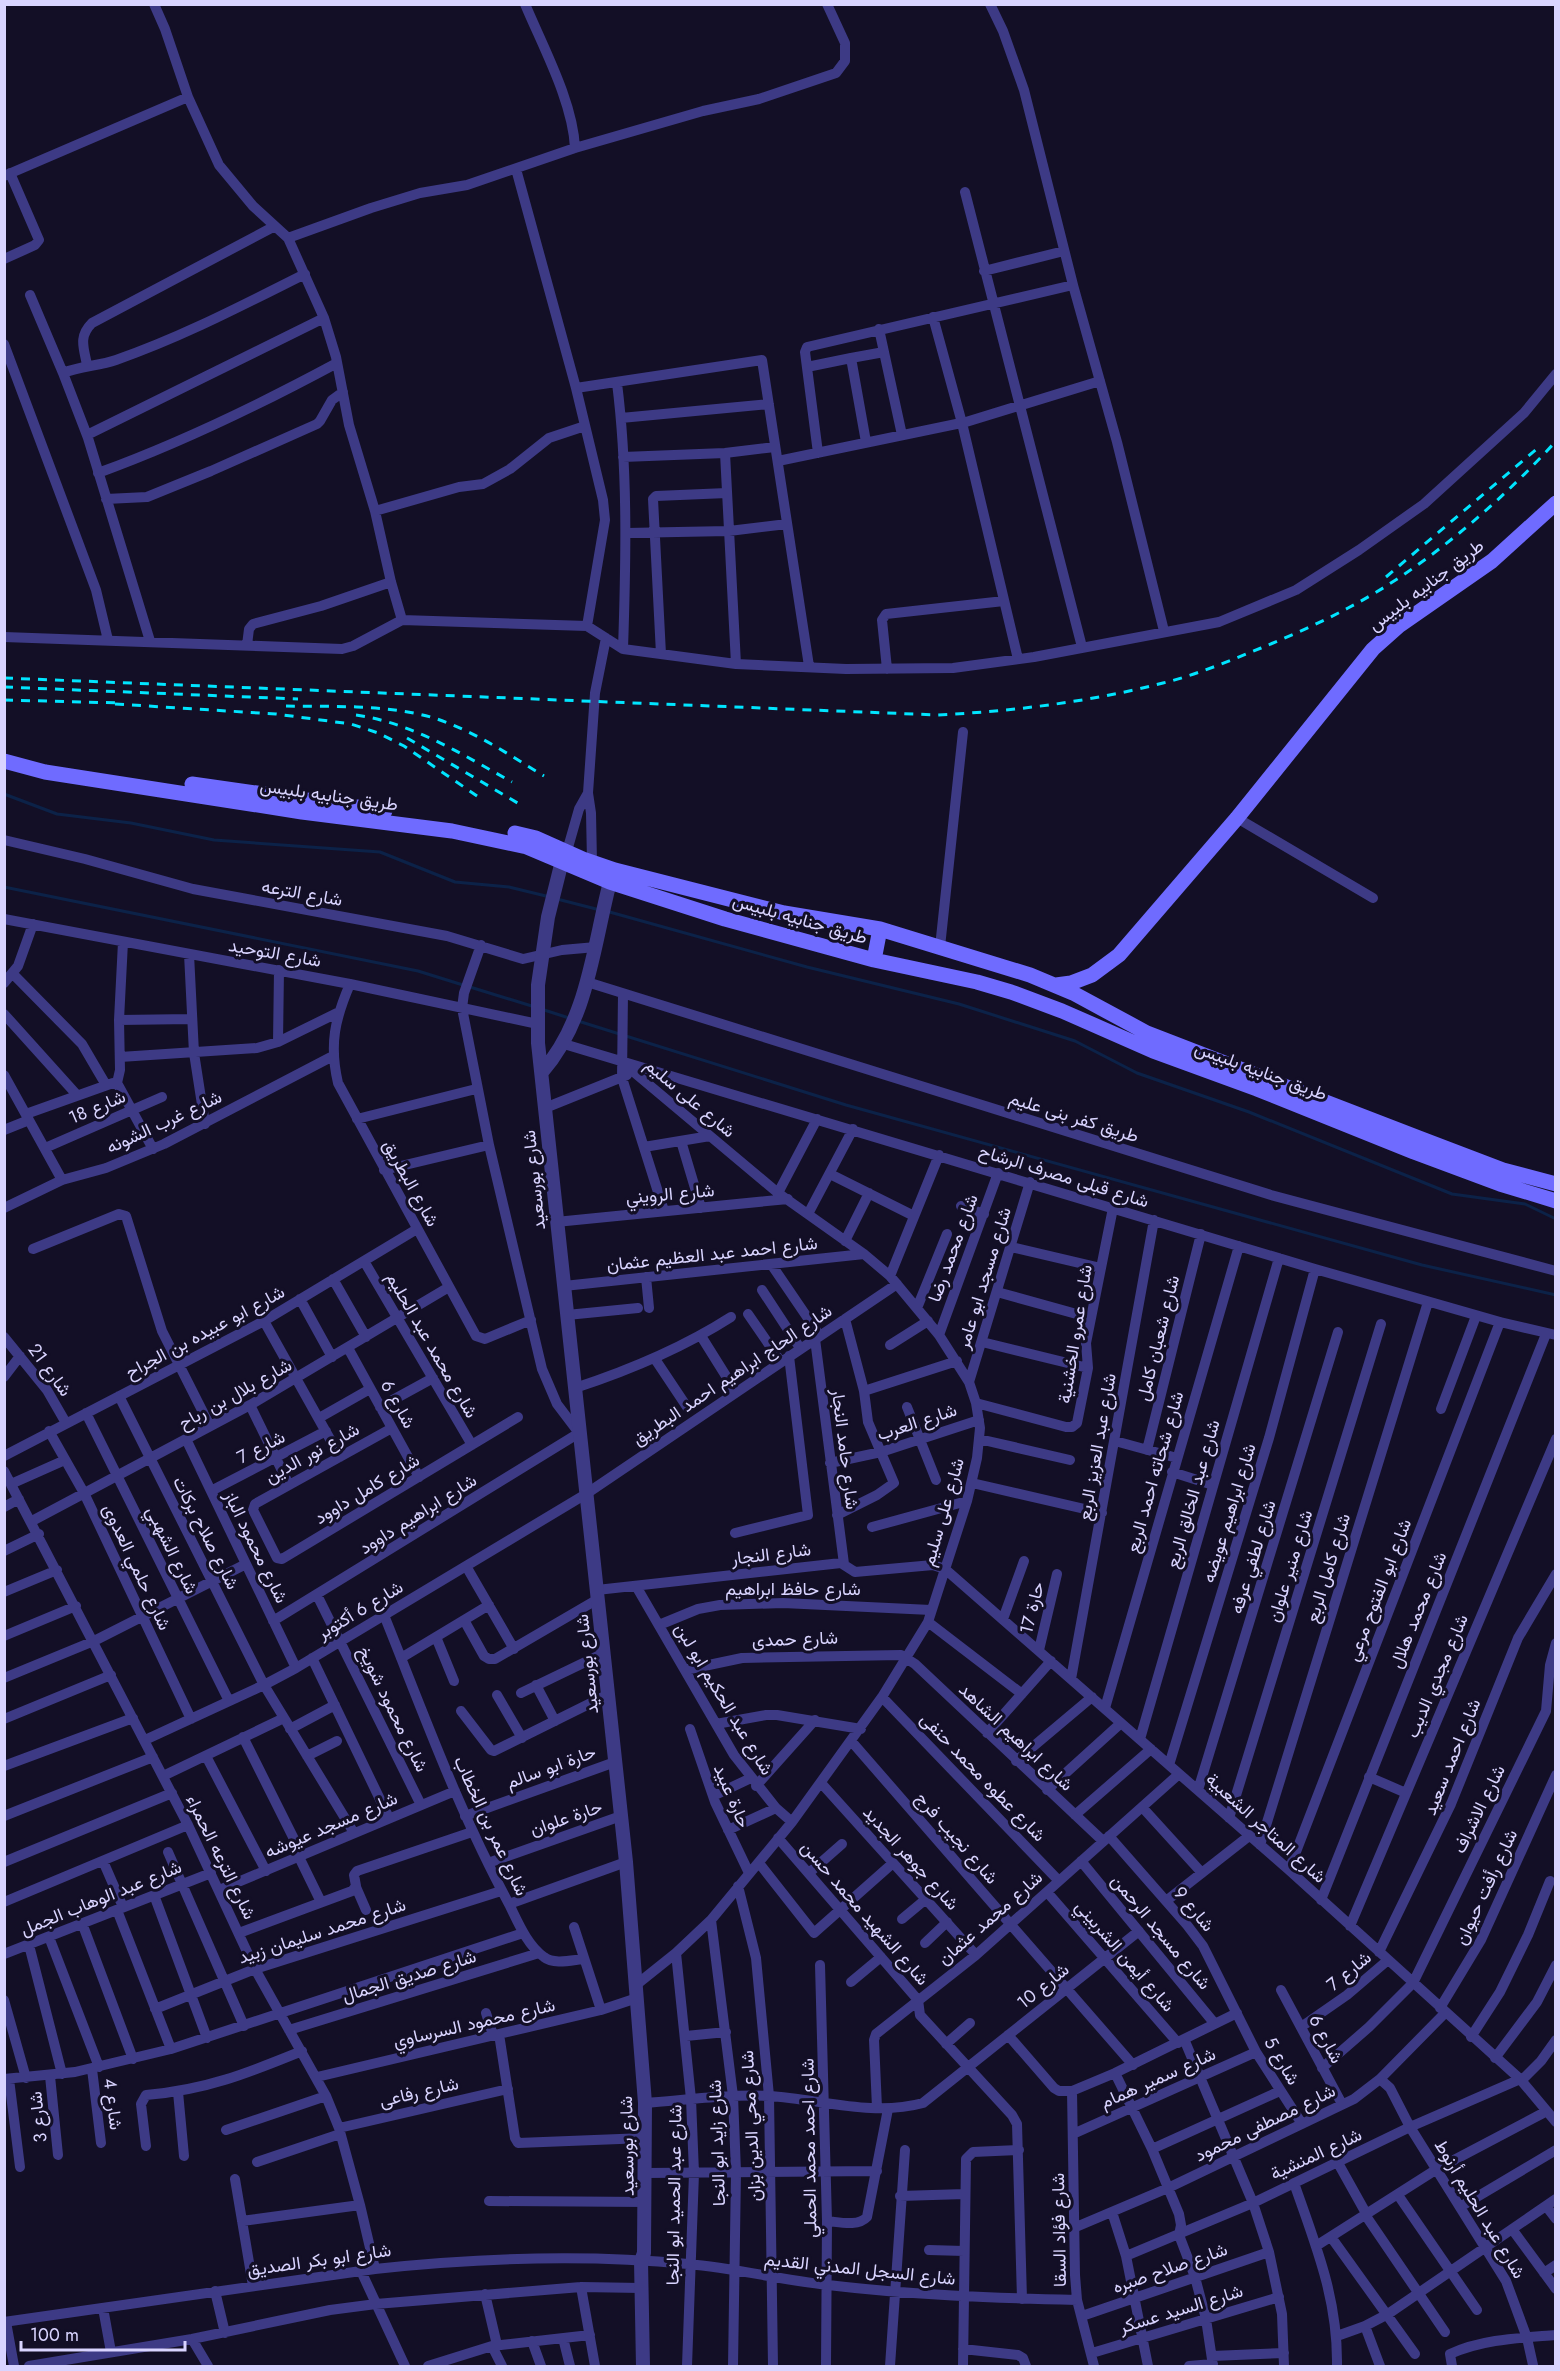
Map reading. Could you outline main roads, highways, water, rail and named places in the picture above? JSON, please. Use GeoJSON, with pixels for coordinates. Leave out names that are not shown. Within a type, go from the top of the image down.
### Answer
{"type":"FeatureCollection","features":[{"type":"Feature","properties":{"kind":"main road","name":"طريق جنابيه بلبيس"},"geometry":{"type":"LineString","coordinates":[[1056,985],[1071,983],[1092,975],[1119,955],[1237,818],[1373,649],[1400,625],[1492,561],[1556,503]]}},
{"type":"Feature","properties":{"kind":"main road","name":"طريق جنابيه بلبيس"},"geometry":{"type":"LineString","coordinates":[[7,762],[45,772],[502,840],[763,908],[880,929],[1056,985],[1147,1033],[1416,1145],[1500,1184],[1556,1201]]}},
{"type":"Feature","properties":{"kind":"main road","name":"طريق جنابيه بلبيس"},"geometry":{"type":"LineString","coordinates":[[565,856],[609,888],[874,960],[994,986],[1062,1011],[1153,1052],[1257,1089],[1416,1145],[1556,1184]]}},
{"type":"Feature","properties":{"kind":"main road"},"geometry":{"type":"LineString","coordinates":[[874,960],[880,929]]}},
{"type":"Feature","properties":{"kind":"main road"},"geometry":{"type":"LineString","coordinates":[[1062,1011],[1071,1002],[1073,993]]}},
{"type":"Feature","properties":{"kind":"waterway"},"geometry":{"type":"LineString","coordinates":[[4,794],[57,814],[131,823],[214,840],[380,852],[455,882],[509,887],[550,897]]}},
{"type":"Feature","properties":{"kind":"waterway"},"geometry":{"type":"LineString","coordinates":[[4,887],[418,971],[463,985]]}},
{"type":"Feature","properties":{"kind":"waterway"},"geometry":{"type":"LineString","coordinates":[[557,899],[600,910]]}},
{"type":"Feature","properties":{"kind":"waterway"},"geometry":{"type":"LineString","coordinates":[[606,911],[807,967],[959,1004],[1075,1041],[1137,1073],[1249,1112],[1452,1194],[1525,1204],[1556,1219]]}},
{"type":"Feature","properties":{"kind":"waterway"},"geometry":{"type":"LineString","coordinates":[[470,987],[535,1007]]}},
{"type":"Feature","properties":{"kind":"waterway"},"geometry":{"type":"LineString","coordinates":[[541,1009],[569,1018]]}},
{"type":"Feature","properties":{"kind":"waterway"},"geometry":{"type":"LineString","coordinates":[[578,1021],[846,1105],[1422,1265],[1556,1295]]}},
{"type":"Feature","properties":{"kind":"railway"},"geometry":{"type":"LineString","coordinates":[[4,678],[938,715],[995,711],[1079,700],[1135,690],[1200,672],[1283,639],[1348,608],[1404,574],[1459,534],[1534,465],[1556,441]]}},
{"type":"Feature","properties":{"kind":"railway"},"geometry":{"type":"LineString","coordinates":[[1386,577],[1539,447]]}},
{"type":"Feature","properties":{"kind":"railway"},"geometry":{"type":"LineString","coordinates":[[4,687],[298,699]]}},
{"type":"Feature","properties":{"kind":"railway"},"geometry":{"type":"LineString","coordinates":[[4,700],[121,703]]}},
{"type":"Feature","properties":{"kind":"railway"},"geometry":{"type":"LineString","coordinates":[[115,704],[276,714],[351,724],[378,733],[404,746],[480,798]]}},
{"type":"Feature","properties":{"kind":"railway"},"geometry":{"type":"LineString","coordinates":[[286,706],[379,708],[434,718],[477,736],[544,776]]}},
{"type":"Feature","properties":{"kind":"railway"},"geometry":{"type":"LineString","coordinates":[[356,715],[398,725],[437,741],[512,782]]}},
{"type":"Feature","properties":{"kind":"railway"},"geometry":{"type":"LineString","coordinates":[[407,738],[521,805]]}}]}
